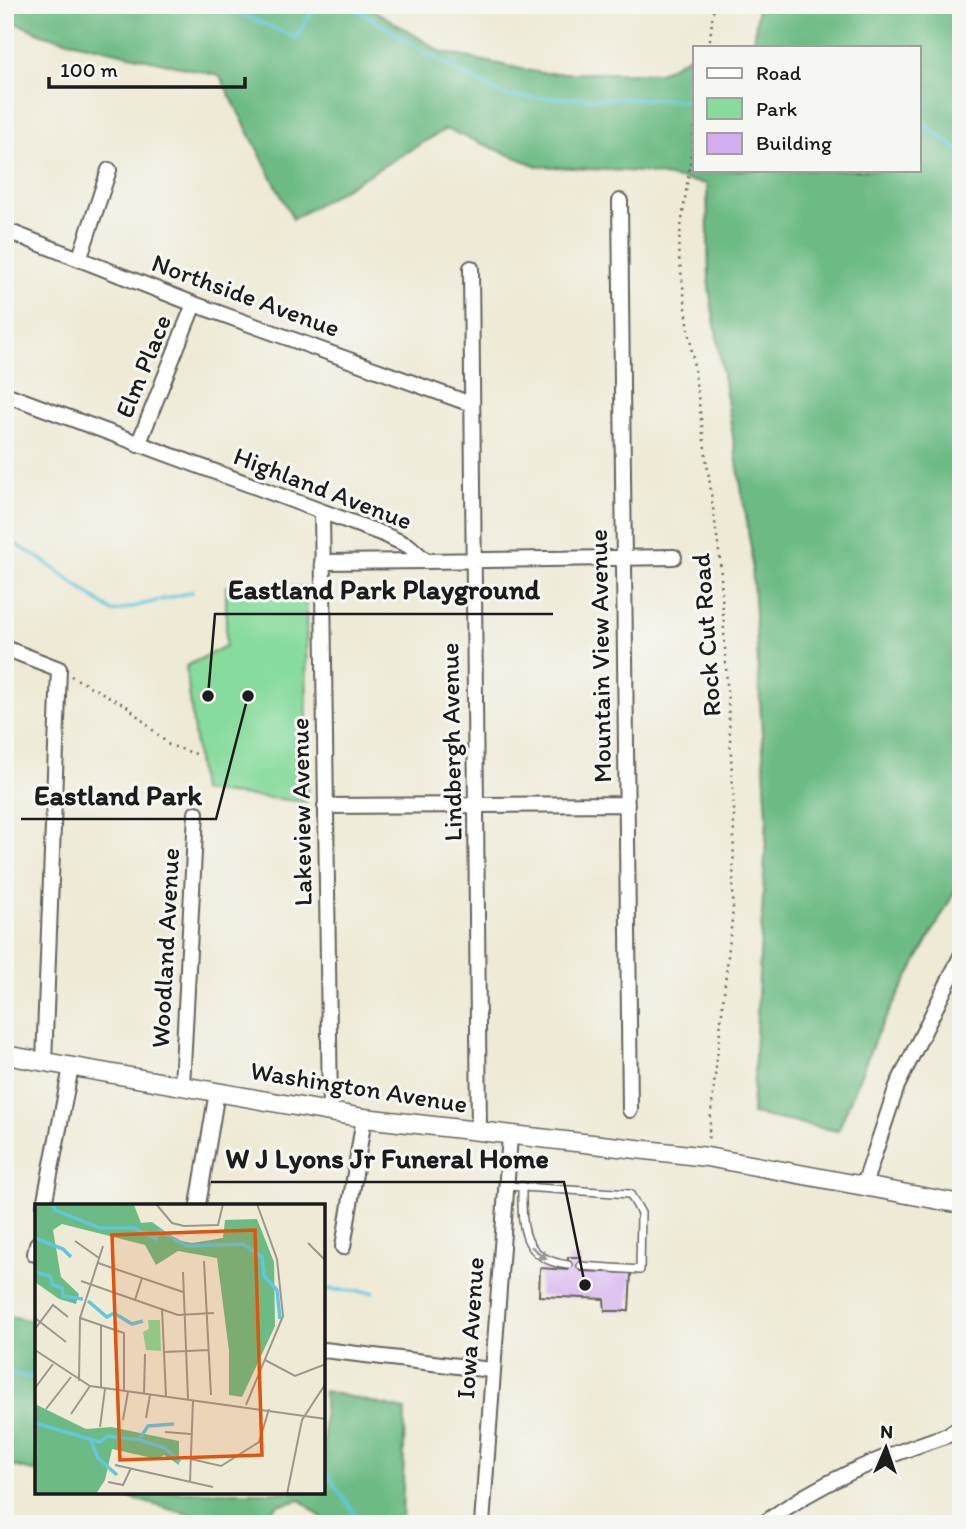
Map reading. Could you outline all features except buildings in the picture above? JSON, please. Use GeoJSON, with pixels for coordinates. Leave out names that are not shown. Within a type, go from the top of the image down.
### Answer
{"type":"FeatureCollection","features":[{"type":"Feature","properties":{"kind":"street"},"geometry":{"type":"LineString","coordinates":[[80,257],[109,170]]}},
{"type":"Feature","properties":{"kind":"street","name":"Mountain View Avenue"},"geometry":{"type":"LineString","coordinates":[[620,201],[630,1110]]}},
{"type":"Feature","properties":{"kind":"street","name":"Northside Avenue"},"geometry":{"type":"LineString","coordinates":[[5,230],[80,257],[194,304],[471,404]]}},
{"type":"Feature","properties":{"kind":"street","name":"Lindbergh Avenue"},"geometry":{"type":"LineString","coordinates":[[471,268],[479,1132]]}},
{"type":"Feature","properties":{"kind":"street","name":"Elm Place"},"geometry":{"type":"LineString","coordinates":[[138,446],[194,304]]}},
{"type":"Feature","properties":{"kind":"street","name":"Highland Avenue"},"geometry":{"type":"LineString","coordinates":[[5,394],[409,546],[426,562],[674,557]]}},
{"type":"Feature","properties":{"kind":"street","name":"Lakeview Avenue"},"geometry":{"type":"LineString","coordinates":[[322,512],[330,1112]]}},
{"type":"Feature","properties":{"kind":"street"},"geometry":{"type":"LineString","coordinates":[[322,562],[426,562]]}},
{"type":"Feature","properties":{"kind":"street"},"geometry":{"type":"LineString","coordinates":[[5,648],[59,670],[44,1062]]}},
{"type":"Feature","properties":{"kind":"street"},"geometry":{"type":"LineString","coordinates":[[325,806],[626,804]]}},
{"type":"Feature","properties":{"kind":"street","name":"Woodland Avenue"},"geometry":{"type":"LineString","coordinates":[[182,1086],[196,813]]}},
{"type":"Feature","properties":{"kind":"street"},"geometry":{"type":"LineString","coordinates":[[864,1185],[897,1086],[961,956]]}},
{"type":"Feature","properties":{"kind":"street","name":"Washington Avenue"},"geometry":{"type":"LineString","coordinates":[[5,1055],[364,1118],[510,1136],[707,1151],[961,1204]]}},
{"type":"Feature","properties":{"kind":"street"},"geometry":{"type":"LineString","coordinates":[[44,1204],[71,1067]]}},
{"type":"Feature","properties":{"kind":"street"},"geometry":{"type":"LineString","coordinates":[[198,1204],[217,1092]]}},
{"type":"Feature","properties":{"kind":"street"},"geometry":{"type":"LineString","coordinates":[[343,1247],[364,1118]]}},
{"type":"Feature","properties":{"kind":"street","name":"Iowa Avenue"},"geometry":{"type":"LineString","coordinates":[[482,1524],[491,1370],[510,1136]]}},
{"type":"Feature","properties":{"kind":"street"},"geometry":{"type":"LineString","coordinates":[[326,1350],[491,1370]]}},
{"type":"Feature","properties":{"kind":"street"},"geometry":{"type":"LineString","coordinates":[[764,1524],[803,1495],[860,1467],[948,1435],[961,1426]]}},
{"type":"Feature","properties":{"kind":"lane"},"geometry":{"type":"LineString","coordinates":[[506,1186],[630,1194],[641,1213],[640,1270],[581,1266]]}},
{"type":"Feature","properties":{"kind":"lane"},"geometry":{"type":"LineString","coordinates":[[522,1186],[522,1227],[531,1247],[553,1263],[568,1265]]}},
{"type":"Feature","properties":{"kind":"path"},"geometry":{"type":"LineString","coordinates":[[709,46],[714,5]]}},
{"type":"Feature","properties":{"kind":"path","name":"Rock Cut Road"},"geometry":{"type":"LineString","coordinates":[[693,141],[678,249],[720,559],[734,809],[733,910],[707,1151]]}},
{"type":"Feature","properties":{"kind":"path"},"geometry":{"type":"LineString","coordinates":[[59,670],[128,707],[169,745],[196,754]]}},
{"type":"Feature","properties":{"kind":"green space"},"geometry":{"type":"Polygon","coordinates":[[[5,5],[366,5],[442,52],[541,73],[659,73],[693,54],[693,172],[920,172],[920,46],[753,46],[758,5],[961,5],[961,880],[877,1034],[838,1131],[752,1114],[767,817],[751,549],[709,288],[707,184],[642,172],[537,166],[446,129],[293,219],[220,76],[44,35],[5,18],[5,5]]]}},
{"type":"Feature","properties":{"kind":"green space"},"geometry":{"type":"Polygon","coordinates":[[[226,586],[306,587],[307,802],[201,791],[186,666],[226,646],[226,586]]]}},
{"type":"Feature","properties":{"kind":"green space"},"geometry":{"type":"Polygon","coordinates":[[[5,1315],[35,1322],[35,1472],[5,1464],[5,1315]]]}},
{"type":"Feature","properties":{"kind":"green space"},"geometry":{"type":"Polygon","coordinates":[[[326,1391],[405,1410],[402,1524],[329,1524],[301,1500],[278,1505],[257,1524],[223,1524],[116,1494],[326,1494],[326,1391]]]}},
{"type":"Feature","properties":{"kind":"waterway"},"geometry":{"type":"LineString","coordinates":[[221,5],[296,38],[316,5]]}},
{"type":"Feature","properties":{"kind":"waterway"},"geometry":{"type":"LineString","coordinates":[[350,5],[446,65],[507,97],[693,100]]}},
{"type":"Feature","properties":{"kind":"waterway"},"geometry":{"type":"LineString","coordinates":[[920,121],[961,152]]}},
{"type":"Feature","properties":{"kind":"waterway"},"geometry":{"type":"LineString","coordinates":[[5,538],[41,559],[113,612],[192,592]]}},
{"type":"Feature","properties":{"kind":"waterway"},"geometry":{"type":"LineString","coordinates":[[326,1289],[374,1292]]}},
{"type":"Feature","properties":{"kind":"waterway"},"geometry":{"type":"LineString","coordinates":[[5,1373],[35,1378]]}},
{"type":"Feature","properties":{"kind":"waterway"},"geometry":{"type":"LineString","coordinates":[[326,1473],[362,1524]]}},
{"type":"Feature","properties":{"kind":"place","name":"Eastland Park Playground"},"geometry":{"type":"Point","coordinates":[208,696]}},
{"type":"Feature","properties":{"kind":"place","name":"Eastland Park"},"geometry":{"type":"Point","coordinates":[248,696]}},
{"type":"Feature","properties":{"kind":"place","name":"W J Lyons Jr Funeral Home"},"geometry":{"type":"Point","coordinates":[585,1285]}}]}
